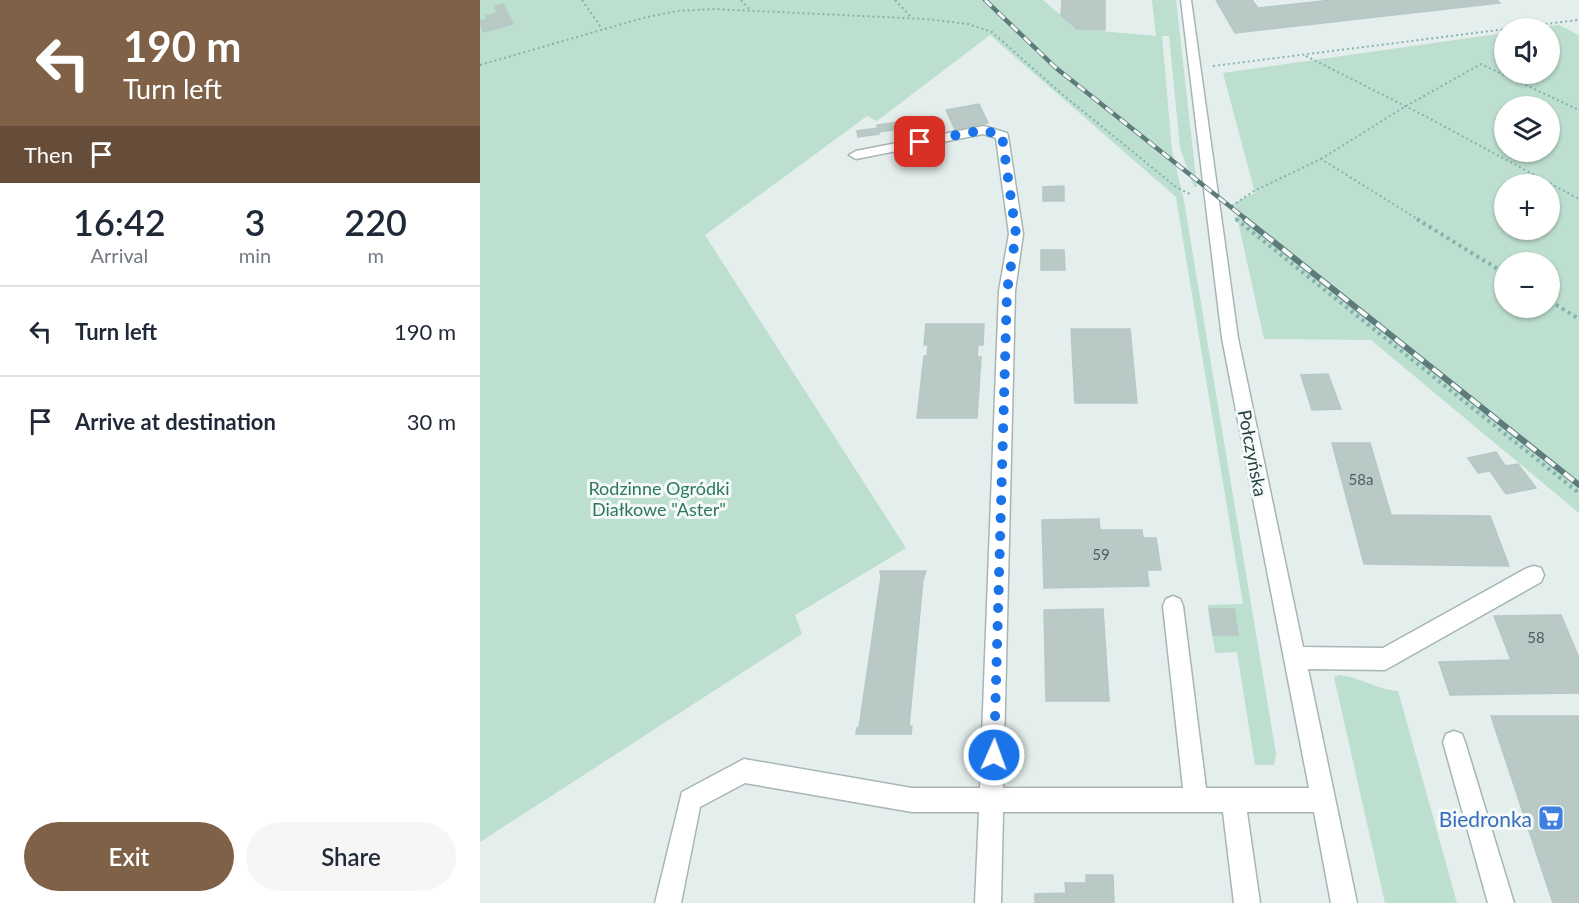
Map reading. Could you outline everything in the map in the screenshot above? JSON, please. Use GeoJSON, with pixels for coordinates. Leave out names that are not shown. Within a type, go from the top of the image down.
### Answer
{"type":"FeatureCollection","features":[{"type":"Feature","properties":{"kind":"street","name":"Połczyńska"},"geometry":{"type":"LineString","coordinates":[[1186,0],[1228,326],[1344,903]]}},
{"type":"Feature","properties":{"kind":"street"},"geometry":{"type":"LineString","coordinates":[[856,155],[984,130],[1002,136],[1016,234],[1007,291],[993,801],[988,903]]}},
{"type":"Feature","properties":{"kind":"street"},"geometry":{"type":"LineString","coordinates":[[1294,658],[1385,659],[1534,575]]}},
{"type":"Feature","properties":{"kind":"street"},"geometry":{"type":"LineString","coordinates":[[1173,606],[1196,801]]}},
{"type":"Feature","properties":{"kind":"street"},"geometry":{"type":"LineString","coordinates":[[1454,742],[1501,903]]}},
{"type":"Feature","properties":{"kind":"street"},"geometry":{"type":"LineString","coordinates":[[668,903],[690,800],[744,771],[912,800],[1323,801]]}},
{"type":"Feature","properties":{"kind":"street"},"geometry":{"type":"LineString","coordinates":[[1234,802],[1248,903]]}},
{"type":"Feature","properties":{"kind":"path"},"geometry":{"type":"LineString","coordinates":[[582,0],[602,29]]}},
{"type":"Feature","properties":{"kind":"path"},"geometry":{"type":"LineString","coordinates":[[741,0],[750,11]]}},
{"type":"Feature","properties":{"kind":"path"},"geometry":{"type":"LineString","coordinates":[[895,0],[912,19]]}},
{"type":"Feature","properties":{"kind":"path"},"geometry":{"type":"LineString","coordinates":[[480,64],[602,29],[677,11],[714,9],[968,24],[992,32],[1062,94],[1176,187],[1191,195]]}},
{"type":"Feature","properties":{"kind":"path"},"geometry":{"type":"LineString","coordinates":[[1208,66],[1579,21]]}},
{"type":"Feature","properties":{"kind":"path"},"geometry":{"type":"LineString","coordinates":[[1306,55],[1579,199]]}},
{"type":"Feature","properties":{"kind":"path"},"geometry":{"type":"LineString","coordinates":[[1229,208],[1254,191],[1321,159],[1406,106],[1481,64],[1579,110]]}},
{"type":"Feature","properties":{"kind":"path"},"geometry":{"type":"LineString","coordinates":[[1321,159],[1494,267]]}},
{"type":"Feature","properties":{"kind":"path"},"geometry":{"type":"LineString","coordinates":[[1230,216],[1245,225],[1579,493]]}},
{"type":"Feature","properties":{"kind":"path"},"geometry":{"type":"LineString","coordinates":[[1560,307],[1579,319]]}},
{"type":"Feature","properties":{"kind":"green space","name":"Rodzinne Ogródki Diałkowe \"Aster\""},"geometry":{"type":"Polygon","coordinates":[[[480,0],[1043,0],[1077,29],[1156,36],[1152,0],[1176,0],[1197,187],[1194,187],[1180,148],[1169,36],[1162,36],[1172,150],[1184,201],[1276,754],[1274,765],[1255,765],[1237,652],[1215,653],[1208,605],[1243,604],[1176,197],[990,35],[877,121],[867,116],[705,235],[906,548],[795,615],[802,634],[480,842],[480,0]]]}},
{"type":"Feature","properties":{"kind":"green space"},"geometry":{"type":"Polygon","coordinates":[[[1560,26],[1579,35],[1579,513],[1371,340],[1264,339],[1234,203],[1255,193],[1223,73],[1494,34],[1494,84],[1560,84],[1560,26]]]}},
{"type":"Feature","properties":{"kind":"green space"},"geometry":{"type":"Polygon","coordinates":[[[1339,675],[1398,691],[1457,903],[1385,903],[1334,677],[1339,675]]]}},
{"type":"Feature","properties":{"kind":"building"},"geometry":{"type":"Polygon","coordinates":[[[1062,0],[1105,0],[1105,30],[1077,29],[1061,15],[1062,0]]]}},
{"type":"Feature","properties":{"kind":"building"},"geometry":{"type":"Polygon","coordinates":[[[1216,0],[1252,0],[1258,8],[1332,0],[1497,0],[1500,3],[1235,33],[1216,0]]]}},
{"type":"Feature","properties":{"kind":"building"},"geometry":{"type":"Polygon","coordinates":[[[503,4],[508,14],[488,19],[486,16],[497,13],[495,6],[503,4]]]}},
{"type":"Feature","properties":{"kind":"building"},"geometry":{"type":"Polygon","coordinates":[[[508,14],[513,24],[483,32],[480,21],[508,14]]]}},
{"type":"Feature","properties":{"kind":"building"},"geometry":{"type":"Polygon","coordinates":[[[979,104],[988,123],[955,130],[946,110],[979,104]]]}},
{"type":"Feature","properties":{"kind":"building"},"geometry":{"type":"Polygon","coordinates":[[[905,121],[907,128],[879,132],[877,125],[905,121]]]}},
{"type":"Feature","properties":{"kind":"building"},"geometry":{"type":"Polygon","coordinates":[[[878,128],[879,134],[858,137],[857,131],[878,128]]]}},
{"type":"Feature","properties":{"kind":"building"},"geometry":{"type":"Polygon","coordinates":[[[1064,186],[1064,201],[1043,201],[1043,187],[1064,186]]]}},
{"type":"Feature","properties":{"kind":"building"},"geometry":{"type":"Polygon","coordinates":[[[1041,250],[1064,250],[1065,270],[1041,270],[1041,250]]]}},
{"type":"Feature","properties":{"kind":"building"},"geometry":{"type":"Polygon","coordinates":[[[926,324],[984,324],[983,345],[978,345],[977,357],[981,357],[977,418],[917,418],[924,356],[927,356],[928,345],[924,345],[926,324]]]}},
{"type":"Feature","properties":{"kind":"building"},"geometry":{"type":"Polygon","coordinates":[[[1071,329],[1130,329],[1137,403],[1075,403],[1071,329]]]}},
{"type":"Feature","properties":{"kind":"building"},"geometry":{"type":"Polygon","coordinates":[[[1328,374],[1341,409],[1312,410],[1301,375],[1328,374]]]}},
{"type":"Feature","properties":{"kind":"building"},"geometry":{"type":"Polygon","coordinates":[[[1332,443],[1370,443],[1391,515],[1490,516],[1509,566],[1364,564],[1332,443]]]}},
{"type":"Feature","properties":{"kind":"building"},"geometry":{"type":"Polygon","coordinates":[[[1496,452],[1505,466],[1518,464],[1536,488],[1506,494],[1490,471],[1478,473],[1468,458],[1496,452]]]}},
{"type":"Feature","properties":{"kind":"building"},"geometry":{"type":"Polygon","coordinates":[[[1099,519],[1100,530],[1142,530],[1143,538],[1156,538],[1161,570],[1147,570],[1149,586],[1044,588],[1042,520],[1099,519]]]}},
{"type":"Feature","properties":{"kind":"building"},"geometry":{"type":"Polygon","coordinates":[[[880,571],[926,571],[923,580],[909,726],[912,726],[911,734],[856,734],[859,728],[880,571]]]}},
{"type":"Feature","properties":{"kind":"building"},"geometry":{"type":"Polygon","coordinates":[[[1103,609],[1109,701],[1046,701],[1044,610],[1103,609]]]}},
{"type":"Feature","properties":{"kind":"building"},"geometry":{"type":"Polygon","coordinates":[[[1209,609],[1234,609],[1238,635],[1213,635],[1209,609]]]}},
{"type":"Feature","properties":{"kind":"building"},"geometry":{"type":"Polygon","coordinates":[[[1561,615],[1579,658],[1579,693],[1450,695],[1439,662],[1511,660],[1494,616],[1561,615]]]}},
{"type":"Feature","properties":{"kind":"building","name":"Biedronka"},"geometry":{"type":"Polygon","coordinates":[[[1491,716],[1579,716],[1579,903],[1553,903],[1491,716]]]}},
{"type":"Feature","properties":{"kind":"building"},"geometry":{"type":"Polygon","coordinates":[[[1086,875],[1113,875],[1114,903],[1035,903],[1035,894],[1066,893],[1065,883],[1086,883],[1086,875]]]}},
{"type":"Feature","properties":{"kind":"railway"},"geometry":{"type":"LineString","coordinates":[[985,0],[1056,68],[1247,220]]}},
{"type":"Feature","properties":{"kind":"railway"},"geometry":{"type":"LineString","coordinates":[[1245,219],[1579,485]]}},
{"type":"Feature","properties":{"kind":"place","name":"Biedronka"},"geometry":{"type":"Point","coordinates":[1551,818]}},
{"type":"Feature","properties":{"kind":"route"},"geometry":{"type":"LineString","coordinates":[[920,142],[984,130],[1002,136],[1016,234],[1007,291],[994,755]]}}]}
